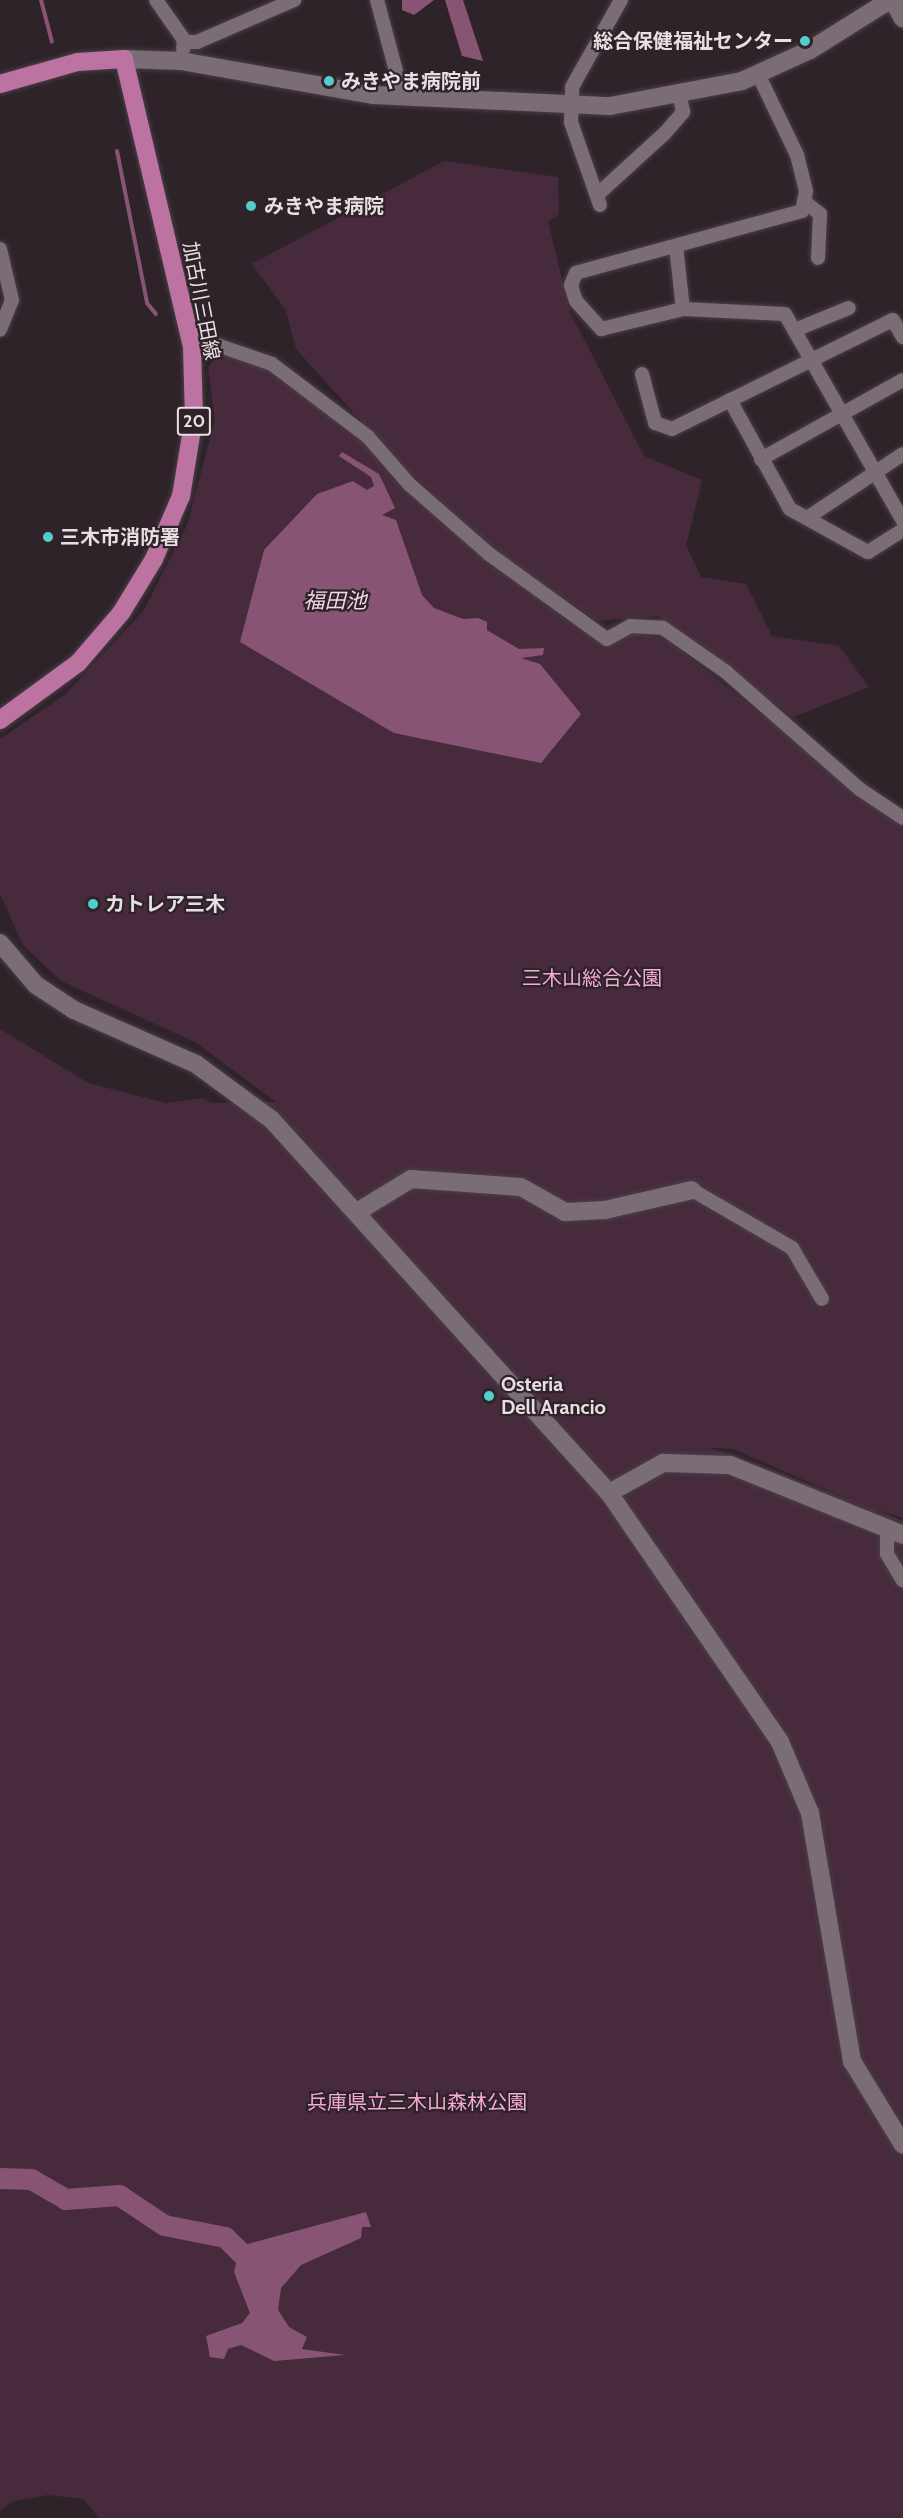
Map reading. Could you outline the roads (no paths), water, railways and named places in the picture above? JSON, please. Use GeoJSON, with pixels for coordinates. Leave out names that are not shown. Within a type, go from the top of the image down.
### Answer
{"type":"FeatureCollection","features":[{"type":"Feature","properties":{"kind":"main road"},"geometry":{"type":"LineString","coordinates":[[0,84],[78,62],[124,58]]}},
{"type":"Feature","properties":{"kind":"main road","name":"加古川三田線"},"geometry":{"type":"LineString","coordinates":[[0,720],[78,663],[121,614],[154,559],[181,496],[194,417],[192,347],[124,58]]}},
{"type":"Feature","properties":{"kind":"street"},"geometry":{"type":"LineString","coordinates":[[156,0],[184,42],[181,61]]}},
{"type":"Feature","properties":{"kind":"street"},"geometry":{"type":"LineString","coordinates":[[184,42],[197,42],[294,0]]}},
{"type":"Feature","properties":{"kind":"street"},"geometry":{"type":"LineString","coordinates":[[377,0],[403,97]]}},
{"type":"Feature","properties":{"kind":"street"},"geometry":{"type":"LineString","coordinates":[[621,0],[572,87],[571,122],[598,200],[683,112],[680,96]]}},
{"type":"Feature","properties":{"kind":"street"},"geometry":{"type":"LineString","coordinates":[[124,58],[181,61],[243,76],[403,97],[571,106],[680,96],[758,74],[810,50],[891,0],[903,19]]}},
{"type":"Feature","properties":{"kind":"street"},"geometry":{"type":"LineString","coordinates":[[758,74],[797,155],[806,203],[802,211],[576,273],[571,285],[576,301],[602,329],[683,309],[785,314],[903,521]]}},
{"type":"Feature","properties":{"kind":"street"},"geometry":{"type":"LineString","coordinates":[[806,203],[820,214],[818,258]]}},
{"type":"Feature","properties":{"kind":"street"},"geometry":{"type":"LineString","coordinates":[[676,246],[683,309]]}},
{"type":"Feature","properties":{"kind":"street"},"geometry":{"type":"LineString","coordinates":[[0,249],[12,300],[0,330]]}},
{"type":"Feature","properties":{"kind":"street"},"geometry":{"type":"LineString","coordinates":[[795,330],[849,308]]}},
{"type":"Feature","properties":{"kind":"street"},"geometry":{"type":"LineString","coordinates":[[642,375],[660,429],[672,429],[893,320],[903,337]]}},
{"type":"Feature","properties":{"kind":"street"},"geometry":{"type":"LineString","coordinates":[[192,347],[217,345],[272,364],[368,437],[409,484],[489,554],[607,639],[630,626],[663,628],[726,672],[861,790],[903,818]]}},
{"type":"Feature","properties":{"kind":"street"},"geometry":{"type":"LineString","coordinates":[[761,459],[903,381]]}},
{"type":"Feature","properties":{"kind":"street"},"geometry":{"type":"LineString","coordinates":[[730,400],[790,509],[868,552],[903,530]]}},
{"type":"Feature","properties":{"kind":"street"},"geometry":{"type":"LineString","coordinates":[[807,519],[903,454]]}},
{"type":"Feature","properties":{"kind":"street"},"geometry":{"type":"LineString","coordinates":[[0,943],[36,985],[74,1010],[196,1064],[271,1119],[609,1493],[780,1742],[810,1814],[852,2061],[903,2145]]}},
{"type":"Feature","properties":{"kind":"street"},"geometry":{"type":"LineString","coordinates":[[357,1212],[411,1179],[521,1187],[565,1212],[605,1210],[692,1190],[792,1248],[822,1299]]}},
{"type":"Feature","properties":{"kind":"street"},"geometry":{"type":"LineString","coordinates":[[609,1493],[663,1463],[730,1465],[895,1533],[887,1554],[903,1581]]}},
{"type":"Feature","properties":{"kind":"water"},"geometry":{"type":"Polygon","coordinates":[[[402,0],[434,0],[414,15],[402,10],[402,0]]]}},
{"type":"Feature","properties":{"kind":"water"},"geometry":{"type":"Polygon","coordinates":[[[445,0],[463,0],[483,61],[462,56],[445,0]]]}},
{"type":"Feature","properties":{"kind":"water","name":"福田池"},"geometry":{"type":"Polygon","coordinates":[[[342,452],[379,474],[395,508],[382,515],[396,520],[422,595],[434,608],[463,619],[478,618],[487,622],[487,630],[519,649],[544,648],[543,655],[521,658],[540,664],[581,714],[541,763],[394,733],[240,642],[264,550],[317,494],[353,481],[367,490],[374,486],[371,477],[339,456],[342,452]]]}},
{"type":"Feature","properties":{"kind":"water"},"geometry":{"type":"Polygon","coordinates":[[[366,2212],[371,2227],[362,2227],[361,2238],[301,2265],[281,2288],[278,2310],[289,2327],[307,2337],[302,2349],[345,2355],[274,2361],[241,2345],[228,2349],[224,2359],[210,2357],[206,2336],[242,2323],[250,2313],[234,2272],[240,2246],[366,2212]]]}},
{"type":"Feature","properties":{"kind":"waterway"},"geometry":{"type":"LineString","coordinates":[[41,0],[52,42]]}},
{"type":"Feature","properties":{"kind":"waterway"},"geometry":{"type":"LineString","coordinates":[[117,151],[147,303],[156,314]]}},
{"type":"Feature","properties":{"kind":"waterway"},"geometry":{"type":"LineString","coordinates":[[0,2178],[31,2179],[65,2199],[119,2195],[164,2225],[225,2237],[241,2253]]}},
{"type":"Feature","properties":{"kind":"place","name":"総合保健福祉センター"},"geometry":{"type":"Point","coordinates":[805,41]}},
{"type":"Feature","properties":{"kind":"place","name":"みきやま病院前"},"geometry":{"type":"Point","coordinates":[329,81]}},
{"type":"Feature","properties":{"kind":"place","name":"みきやま病院"},"geometry":{"type":"Point","coordinates":[251,206]}},
{"type":"Feature","properties":{"kind":"place","name":"三木市消防署"},"geometry":{"type":"Point","coordinates":[48,537]}},
{"type":"Feature","properties":{"kind":"place","name":"カトレア三木"},"geometry":{"type":"Point","coordinates":[93,904]}},
{"type":"Feature","properties":{"kind":"place","name":"Osteria Dell Arancio"},"geometry":{"type":"Point","coordinates":[489,1396]}},
{"type":"Feature","properties":{"kind":"park label","name":"三木山総合公園"},"geometry":{"type":"Point","coordinates":[592,978]}},
{"type":"Feature","properties":{"kind":"park label","name":"兵庫県立三木山森林公園"},"geometry":{"type":"Point","coordinates":[417,2102]}}]}
